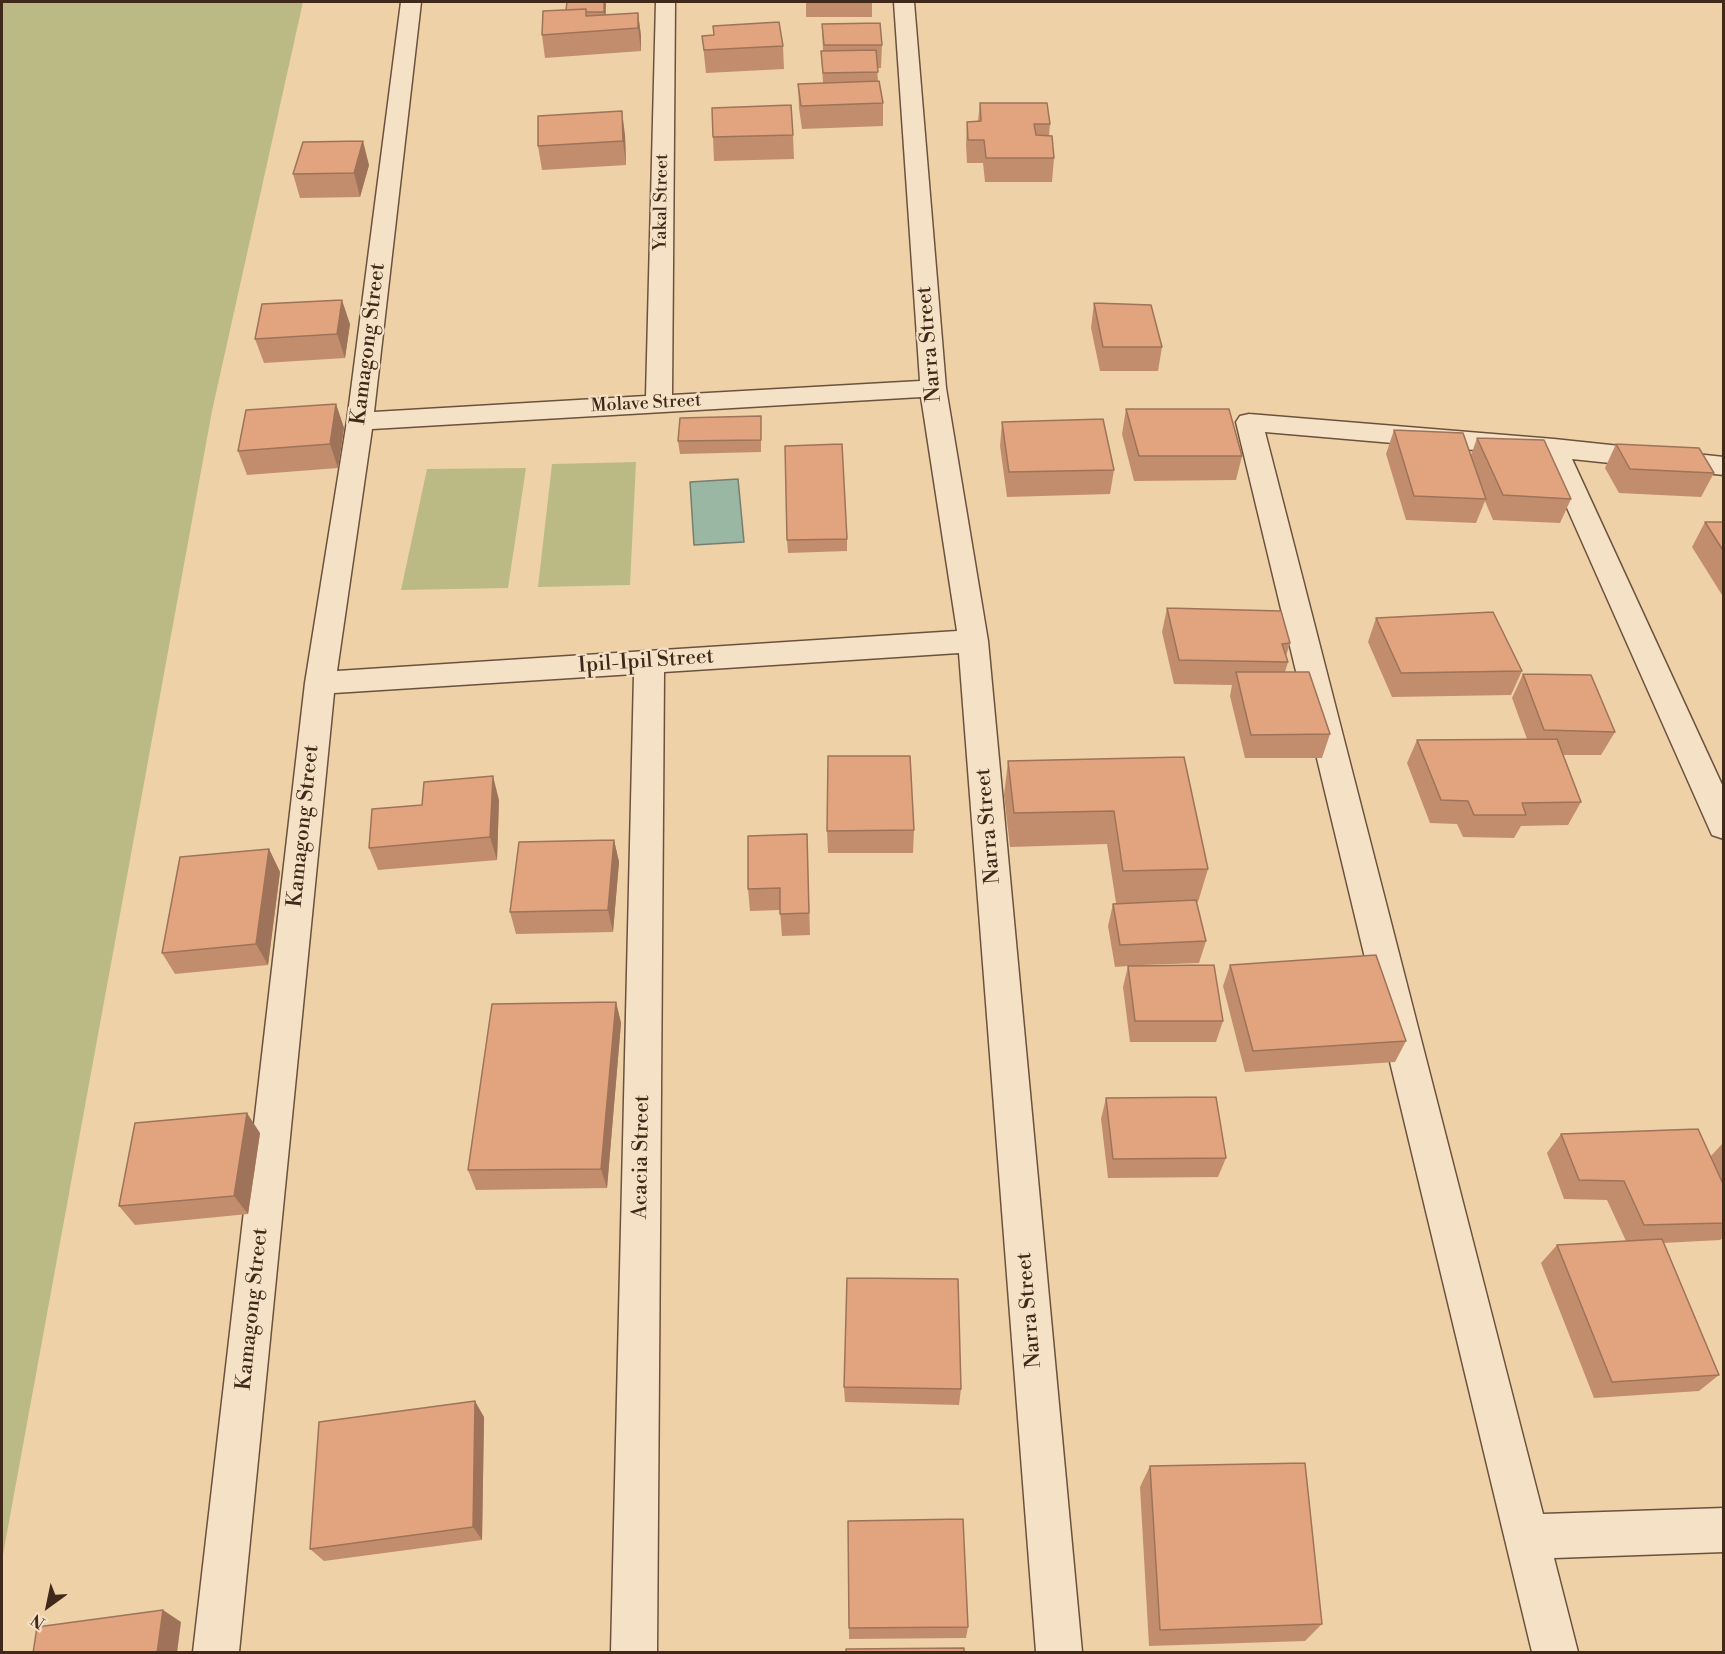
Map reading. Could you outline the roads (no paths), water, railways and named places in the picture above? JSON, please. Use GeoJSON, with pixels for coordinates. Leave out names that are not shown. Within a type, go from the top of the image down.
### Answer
{"type":"FeatureCollection","features":[{"type":"Feature","properties":{"kind":"street","name":"Kamagong Street"},"geometry":{"type":"LineString","coordinates":[[216,1653],[320,683],[360,421],[411,2]]}},
{"type":"Feature","properties":{"kind":"street","name":"Yakal Street"},"geometry":{"type":"LineString","coordinates":[[659,403],[665,2]]}},
{"type":"Feature","properties":{"kind":"street","name":"Narra Street"},"geometry":{"type":"LineString","coordinates":[[904,2],[933,388],[973,640],[1059,1653]]}},
{"type":"Feature","properties":{"kind":"street","name":"Molave Street"},"geometry":{"type":"LineString","coordinates":[[360,421],[933,388]]}},
{"type":"Feature","properties":{"kind":"street"},"geometry":{"type":"LineString","coordinates":[[1555,1653],[1249,422],[1554,448],[1724,466]]}},
{"type":"Feature","properties":{"kind":"street"},"geometry":{"type":"LineString","coordinates":[[1554,448],[1724,826]]}},
{"type":"Feature","properties":{"kind":"street","name":"Ipil-Ipil Street"},"geometry":{"type":"LineString","coordinates":[[320,683],[973,640]]}},
{"type":"Feature","properties":{"kind":"street","name":"Acacia Street"},"geometry":{"type":"LineString","coordinates":[[634,1653],[649,662]]}},
{"type":"Feature","properties":{"kind":"street"},"geometry":{"type":"LineString","coordinates":[[1525,1537],[1724,1530]]}}]}
